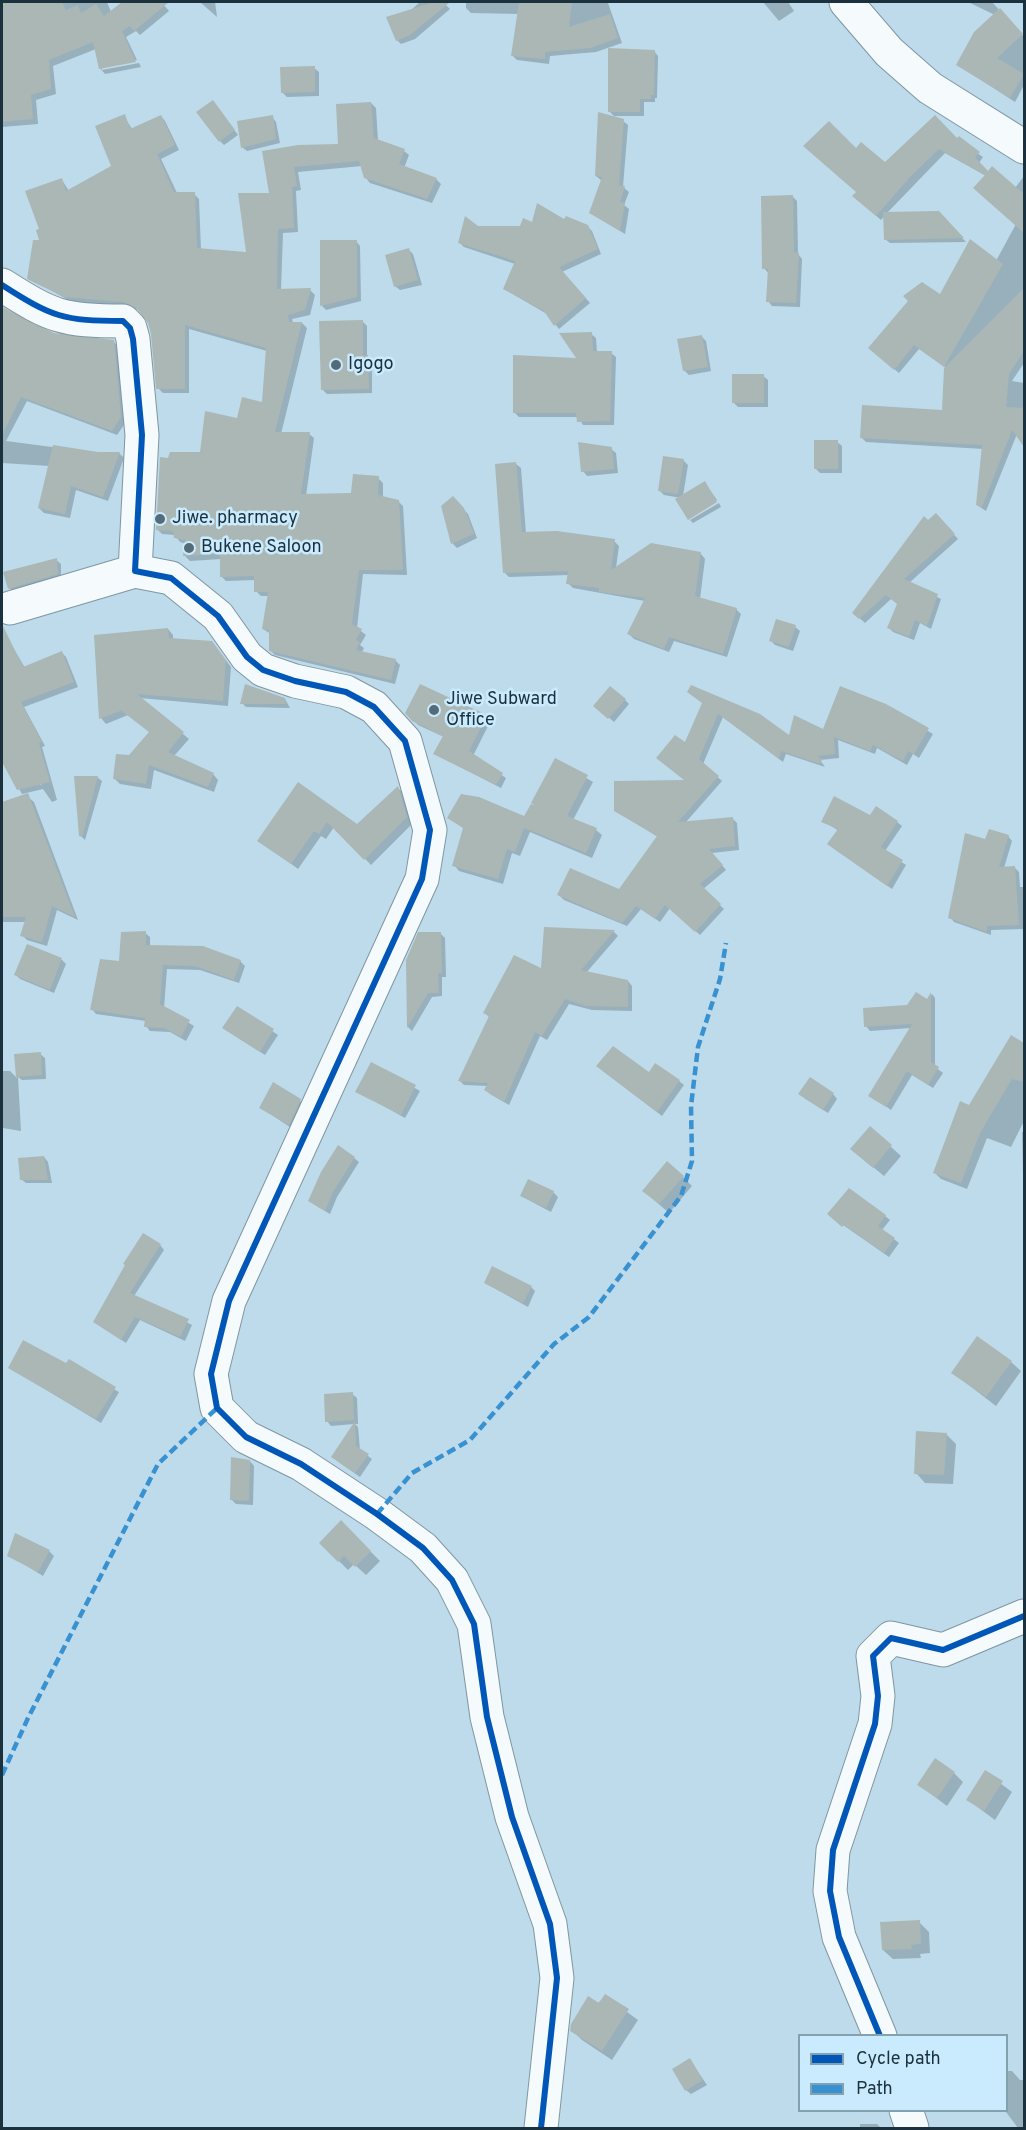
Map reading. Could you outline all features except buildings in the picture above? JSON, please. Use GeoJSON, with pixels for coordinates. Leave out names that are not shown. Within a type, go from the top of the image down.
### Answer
{"type":"FeatureCollection","features":[{"type":"Feature","properties":{"kind":"street"},"geometry":{"type":"LineString","coordinates":[[846,2],[889,52],[930,88],[1024,147]]}},
{"type":"Feature","properties":{"kind":"street"},"geometry":{"type":"LineString","coordinates":[[2,285],[42,311],[66,319],[123,321],[129,328],[133,339],[142,435],[135,571]]}},
{"type":"Feature","properties":{"kind":"street"},"geometry":{"type":"LineString","coordinates":[[10,608],[135,571],[171,578],[218,616],[247,657],[263,670],[295,681],[346,692],[374,707],[405,741],[430,830],[422,879],[229,1301],[211,1374],[217,1408],[246,1437],[301,1464],[377,1514],[423,1548],[452,1580],[474,1624],[487,1717],[512,1816],[550,1924],[557,1978],[541,2128]]}},
{"type":"Feature","properties":{"kind":"street"},"geometry":{"type":"LineString","coordinates":[[879,2034],[839,1937],[830,1891],[833,1850],[874,1724],[878,1696],[873,1656],[891,1638],[943,1650],[1024,1616]]}},
{"type":"Feature","properties":{"kind":"street"},"geometry":{"type":"LineString","coordinates":[[907,2112],[912,2128]]}},
{"type":"Feature","properties":{"kind":"marked path"},"geometry":{"type":"LineString","coordinates":[[377,1514],[412,1473],[470,1440],[554,1344],[589,1317],[681,1196],[692,1161],[691,1106],[698,1047],[720,979],[726,943]]}},
{"type":"Feature","properties":{"kind":"marked path"},"geometry":{"type":"LineString","coordinates":[[2,1775],[28,1718],[158,1464],[217,1408]]}},
{"type":"Feature","properties":{"kind":"cycle path"},"geometry":{"type":"LineString","coordinates":[[2,285],[34,304],[59,315],[86,320],[123,321],[130,328],[142,435],[135,571],[171,578],[218,616],[247,657],[263,670],[295,681],[346,692],[374,707],[405,741],[430,830],[422,879],[229,1301],[211,1374],[217,1408],[246,1437],[301,1464],[377,1514],[423,1548],[452,1580],[474,1624],[487,1717],[512,1817],[550,1924],[557,1978],[541,2128]]}},
{"type":"Feature","properties":{"kind":"cycle path"},"geometry":{"type":"LineString","coordinates":[[879,2034],[839,1937],[830,1891],[833,1850],[875,1724],[878,1696],[873,1656],[891,1638],[943,1650],[1024,1616]]}},
{"type":"Feature","properties":{"kind":"place","name":"Igogo"},"geometry":{"type":"Point","coordinates":[336,365]}},
{"type":"Feature","properties":{"kind":"place","name":"Jiwe. pharmacy"},"geometry":{"type":"Point","coordinates":[160,519]}},
{"type":"Feature","properties":{"kind":"place","name":"Bukene Saloon"},"geometry":{"type":"Point","coordinates":[189,548]}},
{"type":"Feature","properties":{"kind":"place","name":"Jiwe Subward Office"},"geometry":{"type":"Point","coordinates":[434,710]}}]}
